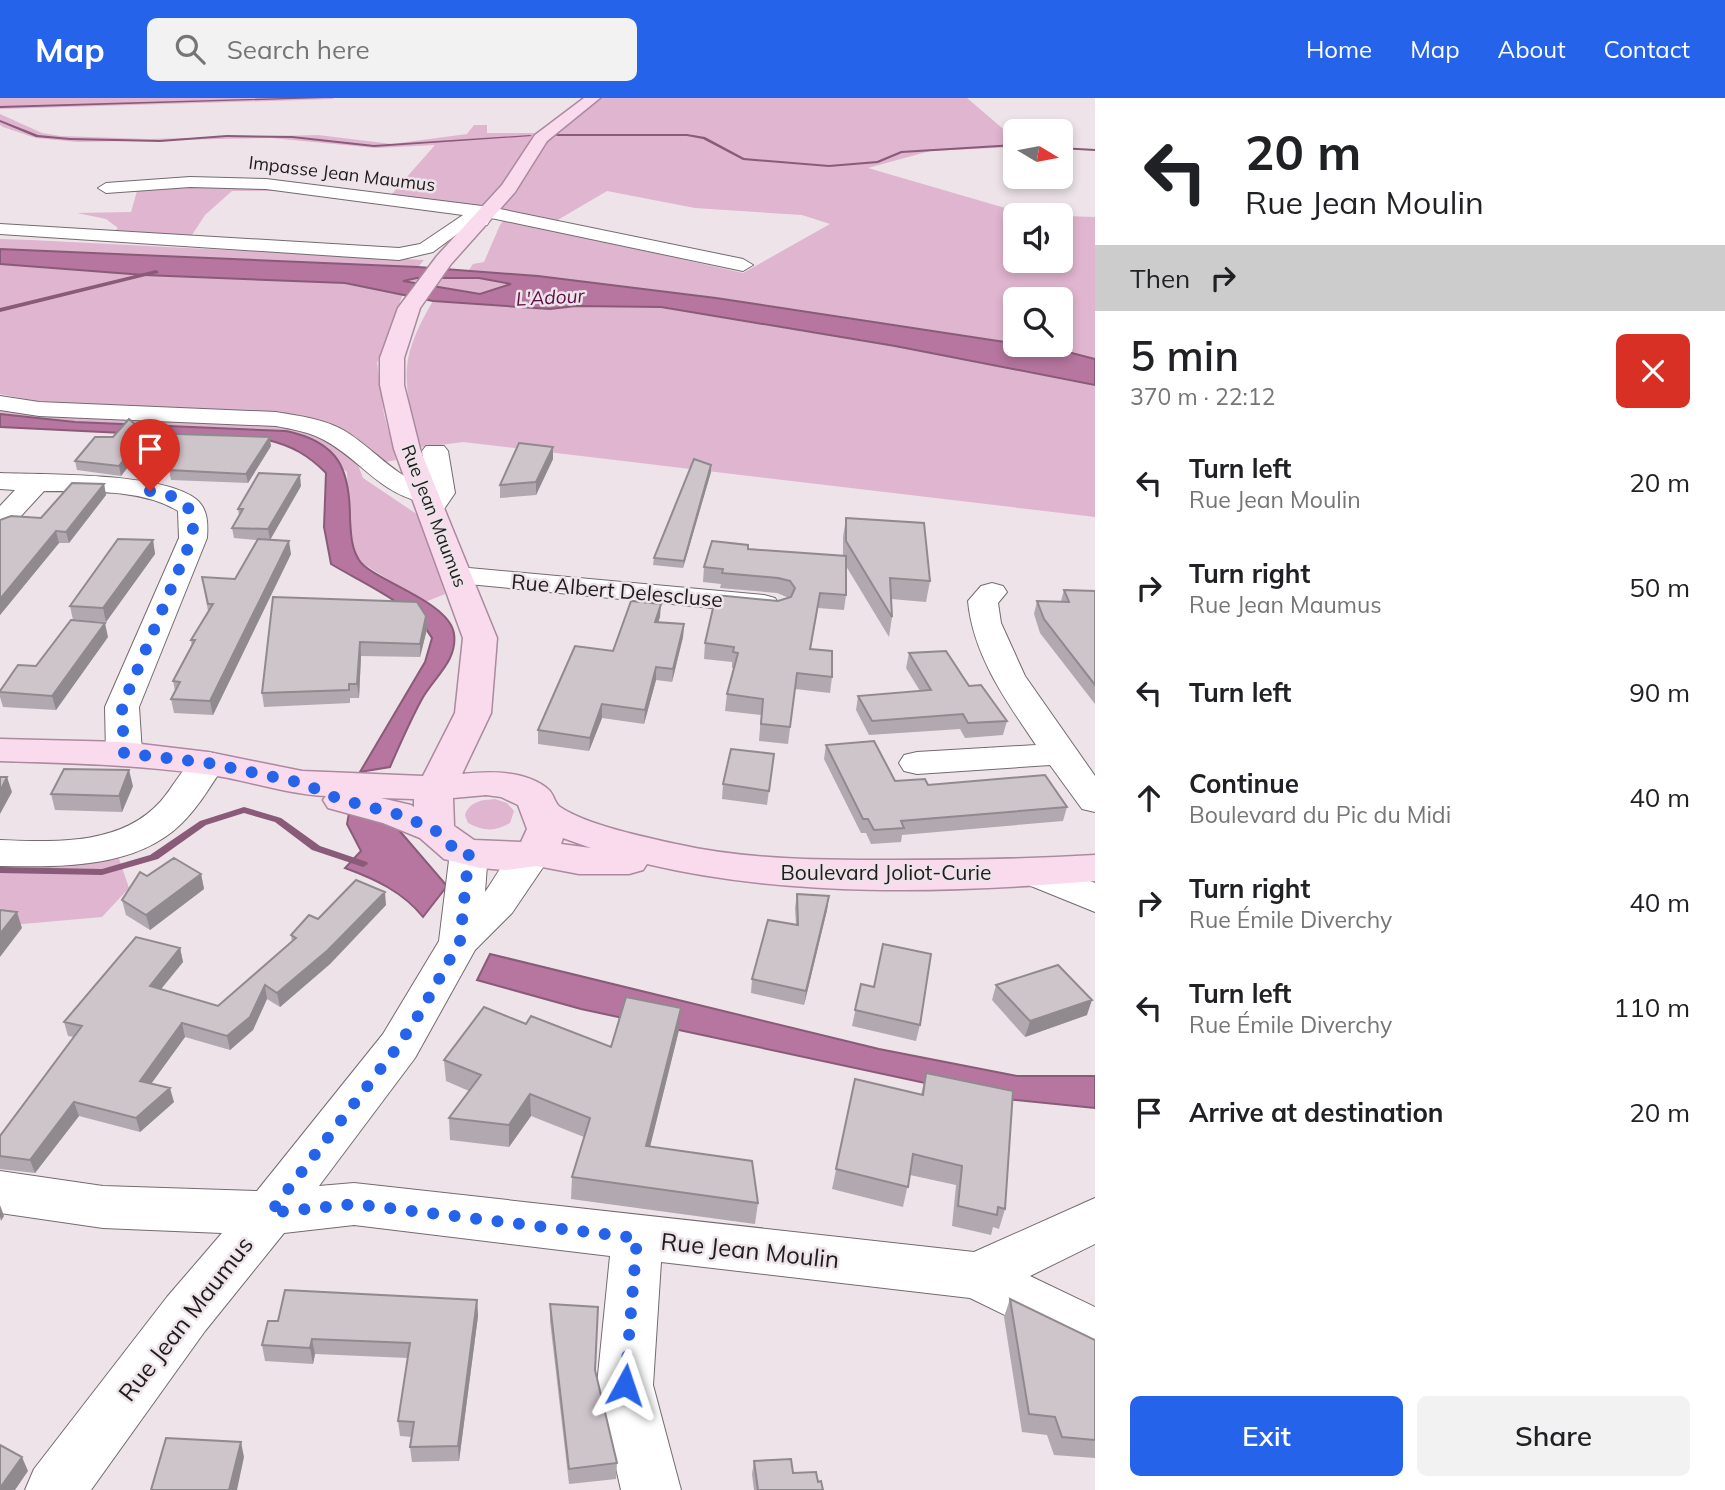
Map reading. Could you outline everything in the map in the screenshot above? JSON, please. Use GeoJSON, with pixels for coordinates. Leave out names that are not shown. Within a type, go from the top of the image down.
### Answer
{"type":"FeatureCollection","features":[{"type":"Feature","properties":{"kind":"main road","name":"Rue Jean Maumus"},"geometry":{"type":"LineString","coordinates":[[472,713],[480,638],[407,449],[393,385],[392,358],[409,308],[444,260],[487,216],[548,131],[593,98]]}},
{"type":"Feature","properties":{"kind":"main road"},"geometry":{"type":"LineString","coordinates":[[472,713],[490,761],[510,786],[535,798],[538,841]]}},
{"type":"Feature","properties":{"kind":"main road"},"geometry":{"type":"LineString","coordinates":[[434,829],[435,787],[472,713]]}},
{"type":"Feature","properties":{"kind":"main road"},"geometry":{"type":"LineString","coordinates":[[0,750],[124,753],[208,763],[302,783],[510,786]]}},
{"type":"Feature","properties":{"kind":"main road"},"geometry":{"type":"LineString","coordinates":[[302,783],[339,799],[397,814],[434,829],[449,845],[469,852]]}},
{"type":"Feature","properties":{"kind":"main road","name":"Boulevard Joliot-Curie"},"geometry":{"type":"LineString","coordinates":[[469,852],[538,841],[579,861],[677,860],[759,871],[846,875],[1035,873],[1095,868]]}},
{"type":"Feature","properties":{"kind":"street","name":"Impasse Jean Maumus"},"geometry":{"type":"LineString","coordinates":[[106,188],[190,182],[266,184],[487,216],[743,265]]}},
{"type":"Feature","properties":{"kind":"street"},"geometry":{"type":"LineString","coordinates":[[0,229],[399,254],[426,248],[464,220],[487,216]]}},
{"type":"Feature","properties":{"kind":"street"},"geometry":{"type":"LineString","coordinates":[[0,403],[39,408],[252,418],[302,424],[339,438],[394,485],[426,501],[442,493],[435,451]]}},
{"type":"Feature","properties":{"kind":"street"},"geometry":{"type":"LineString","coordinates":[[0,481],[165,493],[188,505],[195,520],[192,538],[122,707],[124,753]]}},
{"type":"Feature","properties":{"kind":"street"},"geometry":{"type":"LineString","coordinates":[[0,522],[36,483]]}},
{"type":"Feature","properties":{"kind":"street","name":"Rue Albert Delescluse"},"geometry":{"type":"LineString","coordinates":[[458,576],[776,605]]}},
{"type":"Feature","properties":{"kind":"street"},"geometry":{"type":"LineString","coordinates":[[992,592],[983,601],[982,614],[1001,662],[1060,754],[1095,801]]}},
{"type":"Feature","properties":{"kind":"street"},"geometry":{"type":"LineString","coordinates":[[917,763],[1060,754]]}},
{"type":"Feature","properties":{"kind":"street"},"geometry":{"type":"LineString","coordinates":[[0,853],[52,854],[110,848],[163,821],[208,763]]}},
{"type":"Feature","properties":{"kind":"street","name":"Rue Jean Maumus"},"geometry":{"type":"LineString","coordinates":[[55,1490],[186,1314],[270,1213],[399,1045],[460,941],[498,903],[538,841]]}},
{"type":"Feature","properties":{"kind":"street","name":"Rue Jean Maumus"},"geometry":{"type":"LineString","coordinates":[[460,941],[469,852]]}},
{"type":"Feature","properties":{"kind":"street"},"geometry":{"type":"LineString","coordinates":[[1035,873],[1095,898]]}},
{"type":"Feature","properties":{"kind":"street","name":"Rue Jean Moulin"},"geometry":{"type":"LineString","coordinates":[[0,1192],[103,1208],[270,1213],[354,1204],[977,1276]]}},
{"type":"Feature","properties":{"kind":"street"},"geometry":{"type":"LineString","coordinates":[[977,1276],[1095,1220]]}},
{"type":"Feature","properties":{"kind":"street"},"geometry":{"type":"LineString","coordinates":[[637,1238],[625,1385],[650,1490]]}},
{"type":"Feature","properties":{"kind":"street"},"geometry":{"type":"LineString","coordinates":[[977,1276],[1095,1334]]}},
{"type":"Feature","properties":{"kind":"shaded area"},"geometry":{"type":"Polygon","coordinates":[[[0,98],[333,98],[334,99],[0,109],[0,98]]]}},
{"type":"Feature","properties":{"kind":"shaded area"},"geometry":{"type":"Polygon","coordinates":[[[600,98],[967,98],[1003,129],[1003,148],[930,151],[868,168],[1003,207],[1003,273],[1073,273],[1073,216],[1095,217],[1095,359],[1073,355],[1073,287],[1003,287],[1003,341],[716,298],[469,270],[473,264],[484,262],[500,225],[509,213],[501,210],[534,154],[548,138],[600,98]],[[607,191],[544,228],[743,273],[830,224],[802,215],[695,208],[607,191]]]}},
{"type":"Feature","properties":{"kind":"shaded area"},"geometry":{"type":"Polygon","coordinates":[[[0,114],[42,133],[61,136],[148,139],[318,135],[392,144],[467,134],[474,125],[487,125],[487,133],[539,133],[496,198],[483,210],[391,195],[435,145],[376,148],[271,138],[78,142],[36,138],[3,127],[0,125],[0,114]]]}},
{"type":"Feature","properties":{"kind":"shaded area"},"geometry":{"type":"Polygon","coordinates":[[[236,181],[288,191],[232,191],[205,215],[190,238],[112,233],[118,228],[106,219],[77,213],[131,212],[139,184],[236,181]]]}},
{"type":"Feature","properties":{"kind":"shaded area"},"geometry":{"type":"Polygon","coordinates":[[[0,239],[424,260],[418,267],[397,268],[0,249],[0,239]]]}},
{"type":"Feature","properties":{"kind":"shaded area"},"geometry":{"type":"Polygon","coordinates":[[[0,264],[144,275],[345,283],[403,294],[377,363],[384,414],[396,460],[385,462],[376,458],[355,437],[340,428],[295,416],[35,401],[0,394],[0,264]]]}},
{"type":"Feature","properties":{"kind":"shaded area"},"geometry":{"type":"Polygon","coordinates":[[[417,278],[479,278],[512,284],[480,294],[403,282],[417,278]]]}},
{"type":"Feature","properties":{"kind":"shaded area"},"geometry":{"type":"Polygon","coordinates":[[[433,301],[550,309],[576,306],[661,307],[895,346],[1095,385],[1095,517],[463,442],[418,448],[407,388],[407,372],[413,341],[433,301]]]}},
{"type":"Feature","properties":{"kind":"shaded area"},"geometry":{"type":"Polygon","coordinates":[[[0,407],[262,423],[306,430],[344,450],[358,465],[363,478],[421,517],[445,594],[425,602],[360,562],[350,536],[347,472],[303,435],[286,431],[75,422],[0,414],[0,407]]]}},
{"type":"Feature","properties":{"kind":"shaded area"},"geometry":{"type":"Polygon","coordinates":[[[495,799],[507,803],[514,811],[510,823],[489,829],[468,823],[465,815],[473,804],[495,799]]]}},
{"type":"Feature","properties":{"kind":"shaded area"},"geometry":{"type":"Polygon","coordinates":[[[117,853],[129,888],[102,917],[0,926],[0,865],[117,853]]]}},
{"type":"Feature","properties":{"kind":"water","name":"L'Adour"},"geometry":{"type":"Polygon","coordinates":[[[0,249],[418,267],[538,276],[716,298],[1003,342],[1003,357],[1073,357],[1073,353],[1095,359],[1095,385],[895,346],[661,307],[576,306],[550,309],[433,301],[345,283],[144,275],[0,264],[0,249]],[[417,278],[403,281],[480,294],[511,284],[479,278],[417,278]]]}},
{"type":"Feature","properties":{"kind":"water"},"geometry":{"type":"Polygon","coordinates":[[[0,414],[75,422],[286,431],[318,442],[330,450],[344,472],[352,540],[359,560],[366,568],[439,611],[449,622],[454,634],[449,661],[422,699],[390,767],[360,772],[425,662],[432,638],[424,626],[400,605],[331,564],[324,527],[326,473],[299,452],[268,440],[0,427],[0,414]]]}},
{"type":"Feature","properties":{"kind":"water"},"geometry":{"type":"Polygon","coordinates":[[[349,813],[392,822],[447,886],[423,917],[407,900],[388,887],[345,868],[361,851],[347,824],[349,813]]]}},
{"type":"Feature","properties":{"kind":"water"},"geometry":{"type":"Polygon","coordinates":[[[490,954],[879,1049],[1017,1076],[1095,1076],[1095,1108],[995,1098],[581,1009],[477,980],[490,954]]]}},
{"type":"Feature","properties":{"kind":"building"},"geometry":{"type":"Polygon","coordinates":[[[129,419],[145,433],[270,437],[246,474],[169,470],[177,459],[144,435],[119,466],[75,461],[95,437],[113,437],[129,419]]]}},
{"type":"Feature","properties":{"kind":"building"},"geometry":{"type":"Polygon","coordinates":[[[519,443],[553,447],[536,482],[500,485],[519,443]]]}},
{"type":"Feature","properties":{"kind":"building"},"geometry":{"type":"Polygon","coordinates":[[[694,459],[711,465],[684,561],[654,558],[694,459]]]}},
{"type":"Feature","properties":{"kind":"building"},"geometry":{"type":"Polygon","coordinates":[[[259,473],[300,475],[268,529],[232,528],[243,509],[238,509],[259,473]]]}},
{"type":"Feature","properties":{"kind":"building"},"geometry":{"type":"Polygon","coordinates":[[[72,483],[104,484],[66,532],[56,531],[0,599],[0,520],[11,516],[41,518],[72,483]]]}},
{"type":"Feature","properties":{"kind":"building"},"geometry":{"type":"Polygon","coordinates":[[[846,518],[924,523],[930,581],[890,578],[892,617],[846,541],[846,518]]]}},
{"type":"Feature","properties":{"kind":"building"},"geometry":{"type":"Polygon","coordinates":[[[118,539],[153,540],[103,608],[70,606],[118,539]]]}},
{"type":"Feature","properties":{"kind":"building"},"geometry":{"type":"Polygon","coordinates":[[[258,539],[289,541],[210,701],[171,699],[180,682],[173,681],[195,640],[191,640],[213,604],[208,604],[202,577],[235,579],[258,539]]]}},
{"type":"Feature","properties":{"kind":"building"},"geometry":{"type":"Polygon","coordinates":[[[712,541],[748,545],[748,549],[846,556],[846,595],[820,593],[810,649],[832,651],[832,677],[797,673],[790,727],[761,724],[763,699],[727,694],[738,653],[733,652],[734,647],[705,643],[716,595],[778,601],[791,597],[795,588],[790,581],[778,578],[722,573],[723,569],[704,567],[712,541]]]}},
{"type":"Feature","properties":{"kind":"building"},"geometry":{"type":"Polygon","coordinates":[[[1064,590],[1095,591],[1095,685],[1044,619],[1037,601],[1069,602],[1064,590]]]}},
{"type":"Feature","properties":{"kind":"building"},"geometry":{"type":"Polygon","coordinates":[[[273,597],[417,602],[426,616],[420,644],[360,642],[357,684],[349,684],[349,690],[262,693],[273,597]]]}},
{"type":"Feature","properties":{"kind":"building"},"geometry":{"type":"Polygon","coordinates":[[[631,601],[661,604],[655,622],[684,624],[673,669],[656,667],[645,710],[602,704],[590,738],[538,730],[575,646],[613,651],[631,601]]]}},
{"type":"Feature","properties":{"kind":"building"},"geometry":{"type":"Polygon","coordinates":[[[71,620],[105,623],[52,696],[0,692],[18,665],[36,666],[71,620]]]}},
{"type":"Feature","properties":{"kind":"building"},"geometry":{"type":"Polygon","coordinates":[[[946,651],[969,686],[981,685],[1007,721],[968,723],[963,714],[872,721],[858,696],[931,690],[909,653],[946,651]]]}},
{"type":"Feature","properties":{"kind":"building"},"geometry":{"type":"Polygon","coordinates":[[[874,741],[895,781],[925,779],[928,785],[1045,775],[1067,807],[901,821],[904,828],[874,830],[868,819],[863,819],[826,745],[874,741]]]}},
{"type":"Feature","properties":{"kind":"building"},"geometry":{"type":"Polygon","coordinates":[[[731,749],[774,754],[769,791],[723,784],[731,749]]]}},
{"type":"Feature","properties":{"kind":"building"},"geometry":{"type":"Polygon","coordinates":[[[64,769],[129,770],[119,796],[51,794],[64,769]]]}},
{"type":"Feature","properties":{"kind":"building"},"geometry":{"type":"Polygon","coordinates":[[[0,777],[7,777],[0,791],[0,777]]]}},
{"type":"Feature","properties":{"kind":"building"},"geometry":{"type":"Polygon","coordinates":[[[174,858],[201,874],[146,915],[122,900],[140,872],[147,876],[174,858]]]}},
{"type":"Feature","properties":{"kind":"building"},"geometry":{"type":"Polygon","coordinates":[[[356,880],[385,892],[328,950],[277,993],[265,985],[250,1017],[227,1036],[182,1023],[140,1081],[170,1088],[136,1118],[74,1102],[30,1160],[0,1156],[0,1136],[82,1026],[64,1022],[136,937],[180,948],[150,986],[218,1006],[296,938],[291,935],[309,915],[318,919],[356,880]]]}},
{"type":"Feature","properties":{"kind":"building"},"geometry":{"type":"Polygon","coordinates":[[[797,894],[829,896],[806,991],[752,979],[768,920],[798,925],[797,894]]]}},
{"type":"Feature","properties":{"kind":"building"},"geometry":{"type":"Polygon","coordinates":[[[0,910],[17,912],[0,934],[0,910]]]}},
{"type":"Feature","properties":{"kind":"building"},"geometry":{"type":"Polygon","coordinates":[[[883,944],[931,954],[920,1025],[855,1010],[861,984],[874,987],[883,944]]]}},
{"type":"Feature","properties":{"kind":"building"},"geometry":{"type":"Polygon","coordinates":[[[1058,965],[1092,1000],[1030,1021],[996,985],[1058,965]]]}},
{"type":"Feature","properties":{"kind":"building"},"geometry":{"type":"Polygon","coordinates":[[[626,997],[681,1008],[646,1146],[752,1161],[758,1203],[572,1177],[590,1118],[530,1094],[509,1125],[449,1118],[481,1075],[444,1060],[484,1007],[526,1024],[531,1016],[611,1047],[626,997]]]}},
{"type":"Feature","properties":{"kind":"building"},"geometry":{"type":"Polygon","coordinates":[[[926,1073],[1013,1091],[1005,1209],[998,1207],[997,1215],[958,1206],[962,1166],[913,1154],[908,1187],[836,1169],[855,1079],[923,1095],[926,1073]]]}},
{"type":"Feature","properties":{"kind":"building"},"geometry":{"type":"Polygon","coordinates":[[[285,1290],[477,1300],[458,1446],[410,1447],[414,1422],[398,1421],[410,1343],[312,1339],[310,1348],[262,1345],[268,1321],[278,1321],[285,1290]]]}},
{"type":"Feature","properties":{"kind":"building"},"geometry":{"type":"Polygon","coordinates":[[[1010,1299],[1095,1340],[1095,1440],[1062,1437],[1055,1417],[1029,1414],[1010,1299]]]}},
{"type":"Feature","properties":{"kind":"building"},"geometry":{"type":"Polygon","coordinates":[[[550,1304],[598,1307],[595,1370],[617,1463],[569,1469],[550,1304]]]}},
{"type":"Feature","properties":{"kind":"building"},"geometry":{"type":"Polygon","coordinates":[[[166,1438],[241,1442],[229,1490],[151,1490],[166,1438]]]}},
{"type":"Feature","properties":{"kind":"building"},"geometry":{"type":"Polygon","coordinates":[[[0,1445],[22,1457],[0,1488],[0,1445]]]}},
{"type":"Feature","properties":{"kind":"building"},"geometry":{"type":"Polygon","coordinates":[[[791,1459],[793,1473],[816,1472],[823,1490],[758,1490],[754,1461],[791,1459]]]}},
{"type":"Feature","properties":{"kind":"waterway"},"geometry":{"type":"LineString","coordinates":[[0,107],[323,98]]}},
{"type":"Feature","properties":{"kind":"waterway"},"geometry":{"type":"LineString","coordinates":[[0,121],[37,136],[70,139],[160,141],[227,136],[292,137],[374,146],[530,136]]}},
{"type":"Feature","properties":{"kind":"waterway"},"geometry":{"type":"LineString","coordinates":[[557,135],[687,135],[704,138],[743,159],[829,166],[878,162],[901,152],[1003,146]]}},
{"type":"Feature","properties":{"kind":"waterway"},"geometry":{"type":"LineString","coordinates":[[1073,149],[1095,150]]}},
{"type":"Feature","properties":{"kind":"waterway"},"geometry":{"type":"LineString","coordinates":[[0,310],[156,272]]}},
{"type":"Feature","properties":{"kind":"waterway"},"geometry":{"type":"LineString","coordinates":[[0,870],[102,872],[154,857],[203,823],[244,810],[278,820],[316,848],[363,864]]}},
{"type":"Feature","properties":{"kind":"route"},"geometry":{"type":"LineString","coordinates":[[150,491],[165,493],[188,505],[195,520],[192,538],[122,707],[124,753],[208,763],[302,783],[339,799],[397,814],[434,829],[449,845],[469,852],[460,941],[399,1045],[270,1213],[354,1204],[637,1238],[625,1385]]}}]}
